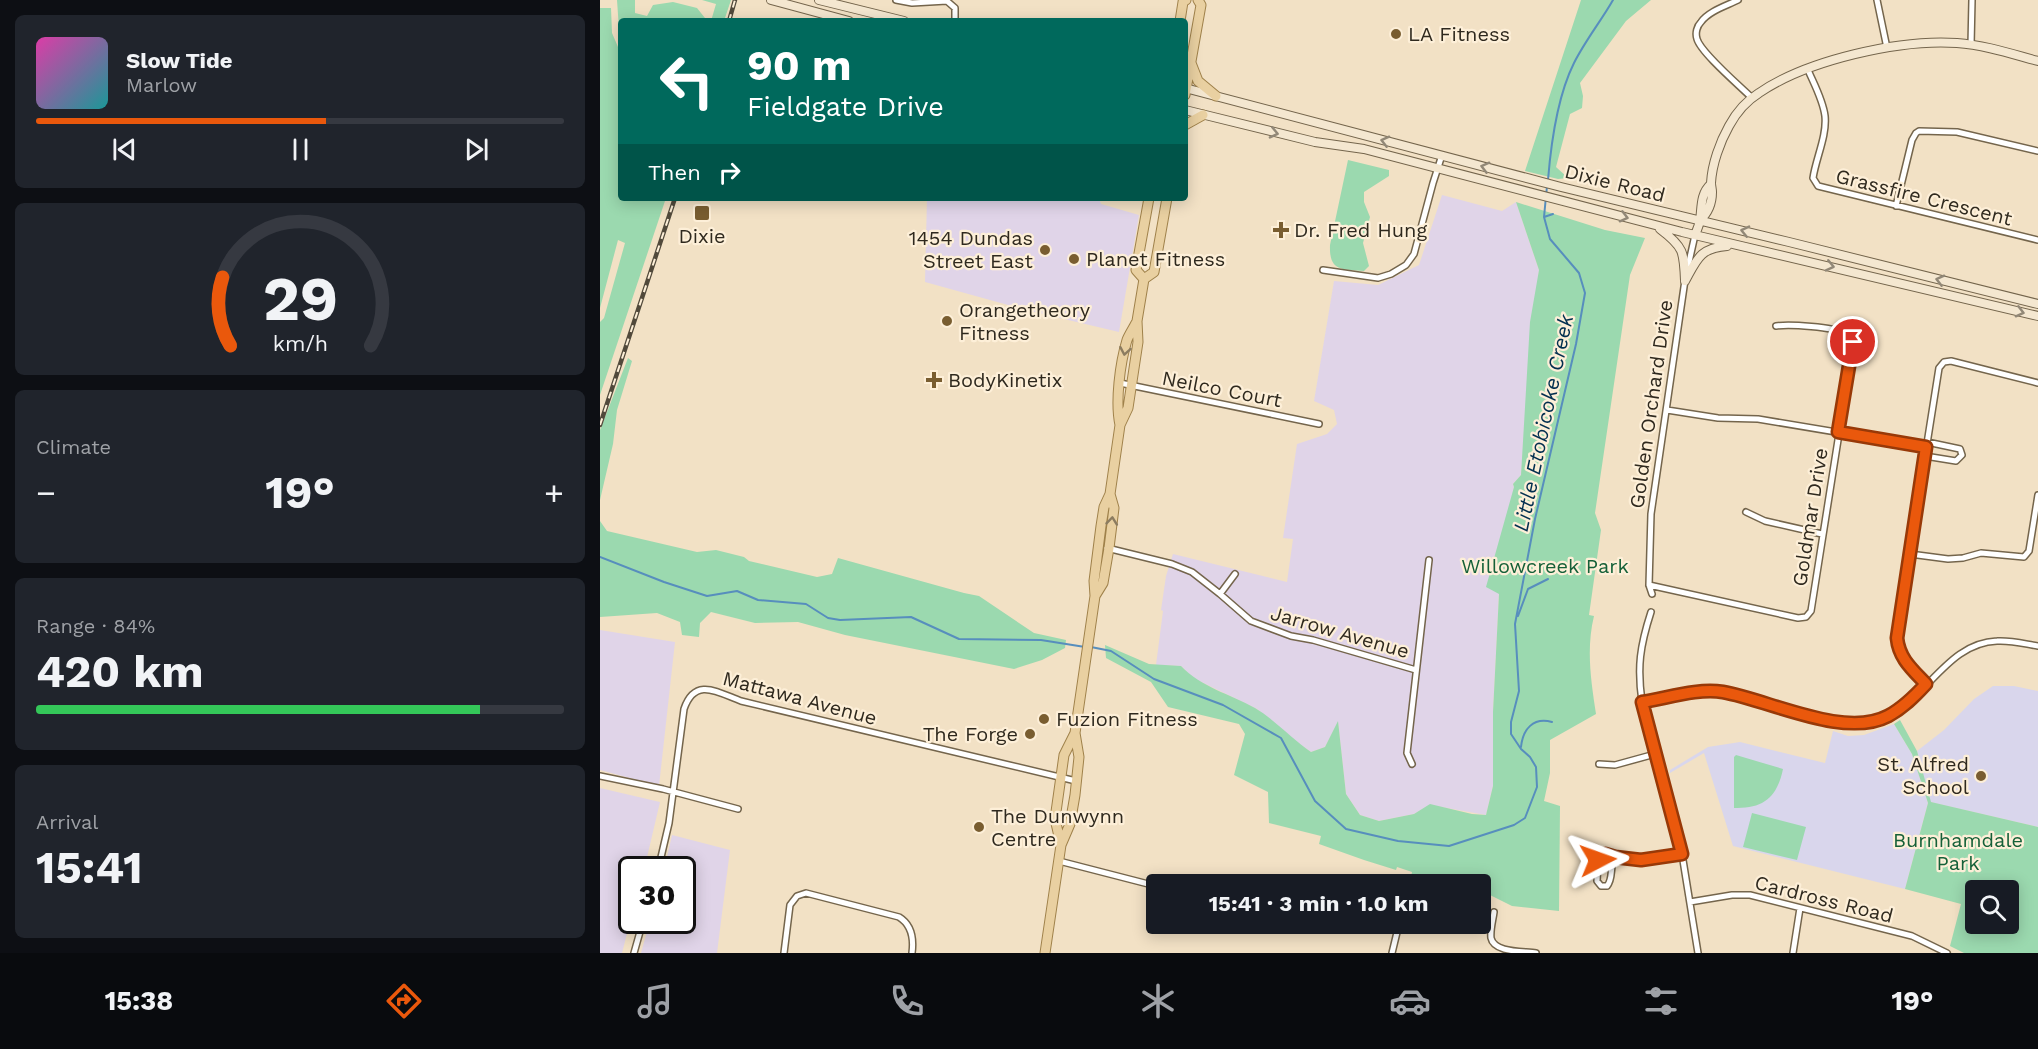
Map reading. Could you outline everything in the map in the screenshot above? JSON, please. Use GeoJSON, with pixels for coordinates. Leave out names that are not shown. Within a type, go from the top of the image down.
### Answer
{"type":"FeatureCollection","features":[{"type":"Feature","properties":{"kind":"main road"},"geometry":{"type":"LineString","coordinates":[[771,0],[838,18]]}},
{"type":"Feature","properties":{"kind":"main road"},"geometry":{"type":"LineString","coordinates":[[819,0],[892,18]]}},
{"type":"Feature","properties":{"kind":"main road"},"geometry":{"type":"LineString","coordinates":[[1180,18],[1183,2],[1186,0]]}},
{"type":"Feature","properties":{"kind":"main road"},"geometry":{"type":"LineString","coordinates":[[1188,76],[1201,5],[1198,0]]}},
{"type":"Feature","properties":{"kind":"main road","name":"Golden Orchard Drive"},"geometry":{"type":"LineString","coordinates":[[1695,235],[1700,220],[1707,214],[1712,191],[1711,184],[1721,144],[1729,126],[1739,110],[1769,87],[1846,57],[1924,43],[1971,45],[2038,61]]}},
{"type":"Feature","properties":{"kind":"main road"},"geometry":{"type":"LineString","coordinates":[[1191,62],[1198,81],[1216,96]]}},
{"type":"Feature","properties":{"kind":"main road","name":"Dixie Road"},"geometry":{"type":"LineString","coordinates":[[1188,91],[1216,96],[1561,187],[2038,304]]}},
{"type":"Feature","properties":{"kind":"main road","name":"Dixie Road"},"geometry":{"type":"LineString","coordinates":[[1188,111],[1315,142],[1365,149],[1654,225],[2038,316]]}},
{"type":"Feature","properties":{"kind":"main road"},"geometry":{"type":"LineString","coordinates":[[1188,123],[1203,115]]}},
{"type":"Feature","properties":{"kind":"main road"},"geometry":{"type":"LineString","coordinates":[[1144,279],[1136,270],[1148,201]]}},
{"type":"Feature","properties":{"kind":"main road"},"geometry":{"type":"LineString","coordinates":[[1045,953],[1061,845],[1070,824],[1076,782],[1079,757],[1075,733],[1095,596],[1094,581],[1104,507],[1110,494],[1120,425],[1128,408],[1138,342],[1137,321],[1144,279],[1154,272],[1166,201]]}},
{"type":"Feature","properties":{"kind":"main road"},"geometry":{"type":"LineString","coordinates":[[1654,225],[1679,246],[1684,257],[1685,281]]}},
{"type":"Feature","properties":{"kind":"main road"},"geometry":{"type":"LineString","coordinates":[[1685,281],[1697,259],[1706,250],[1736,245]]}},
{"type":"Feature","properties":{"kind":"main road"},"geometry":{"type":"LineString","coordinates":[[1120,425],[1117,409],[1127,339],[1137,321]]}},
{"type":"Feature","properties":{"kind":"main road"},"geometry":{"type":"LineString","coordinates":[[1095,596],[1103,583],[1109,548],[1114,508],[1110,494]]}},
{"type":"Feature","properties":{"kind":"main road"},"geometry":{"type":"LineString","coordinates":[[1061,845],[1055,819],[1064,755],[1075,733]]}},
{"type":"Feature","properties":{"kind":"street"},"geometry":{"type":"LineString","coordinates":[[896,0],[912,3],[947,2],[955,8],[955,18]]}},
{"type":"Feature","properties":{"kind":"street"},"geometry":{"type":"LineString","coordinates":[[1738,0],[1707,15],[1699,23],[1696,33],[1697,41],[1752,98]]}},
{"type":"Feature","properties":{"kind":"street"},"geometry":{"type":"LineString","coordinates":[[1877,0],[1887,48]]}},
{"type":"Feature","properties":{"kind":"street"},"geometry":{"type":"LineString","coordinates":[[1971,45],[1972,0]]}},
{"type":"Feature","properties":{"kind":"street","name":"Grassfire Crescent"},"geometry":{"type":"LineString","coordinates":[[1808,70],[1821,99],[1825,116],[1824,133],[1814,182],[1823,188],[2038,240]]}},
{"type":"Feature","properties":{"kind":"street"},"geometry":{"type":"LineString","coordinates":[[1896,206],[1912,140],[1919,131],[1958,132],[2038,151]]}},
{"type":"Feature","properties":{"kind":"street"},"geometry":{"type":"LineString","coordinates":[[1323,270],[1378,278],[1391,274],[1406,265],[1414,254],[1442,155]]}},
{"type":"Feature","properties":{"kind":"street","name":"Golden Orchard Drive"},"geometry":{"type":"LineString","coordinates":[[1652,594],[1649,585],[1651,514],[1685,281],[1695,235]]}},
{"type":"Feature","properties":{"kind":"street","name":"Goldmar Drive"},"geometry":{"type":"LineString","coordinates":[[1649,585],[1795,618],[1804,618],[1812,608],[1853,348],[1852,339],[1842,332],[1794,325],[1776,326]]}},
{"type":"Feature","properties":{"kind":"street"},"geometry":{"type":"LineString","coordinates":[[1926,684],[1905,662],[1897,633],[1939,368],[1944,362],[1952,362],[2038,383]]}},
{"type":"Feature","properties":{"kind":"street","name":"Neilco Court"},"geometry":{"type":"LineString","coordinates":[[1120,383],[1319,424]]}},
{"type":"Feature","properties":{"kind":"street"},"geometry":{"type":"LineString","coordinates":[[1667,410],[1718,418],[1758,419],[1838,432],[1955,446],[1960,449],[1962,455],[1956,461],[1925,456]]}},
{"type":"Feature","properties":{"kind":"street"},"geometry":{"type":"LineString","coordinates":[[1910,554],[1948,559],[1981,553],[2024,557],[2028,551],[2038,495]]}},
{"type":"Feature","properties":{"kind":"street"},"geometry":{"type":"LineString","coordinates":[[1746,512],[1765,520],[1822,534]]}},
{"type":"Feature","properties":{"kind":"street","name":"Jarrow Avenue"},"geometry":{"type":"LineString","coordinates":[[1098,545],[1179,566],[1192,572],[1251,621],[1291,636],[1313,640],[1416,670]]}},
{"type":"Feature","properties":{"kind":"street"},"geometry":{"type":"LineString","coordinates":[[1412,764],[1407,753],[1429,560]]}},
{"type":"Feature","properties":{"kind":"street"},"geometry":{"type":"LineString","coordinates":[[1220,594],[1235,574]]}},
{"type":"Feature","properties":{"kind":"street"},"geometry":{"type":"LineString","coordinates":[[1651,612],[1638,667],[1642,702],[1682,854],[1698,953]]}},
{"type":"Feature","properties":{"kind":"street"},"geometry":{"type":"LineString","coordinates":[[1642,702],[1704,692],[1723,692],[1833,721],[1860,723],[1888,716],[1906,704],[1952,659],[1969,648],[1981,643],[2007,641],[2038,646]]}},
{"type":"Feature","properties":{"kind":"street","name":"Mattawa Avenue"},"geometry":{"type":"LineString","coordinates":[[661,856],[669,823],[684,709],[687,699],[697,690],[708,689],[741,701],[1076,782]]}},
{"type":"Feature","properties":{"kind":"street"},"geometry":{"type":"LineString","coordinates":[[1599,764],[1615,765],[1655,754]]}},
{"type":"Feature","properties":{"kind":"street"},"geometry":{"type":"LineString","coordinates":[[600,776],[738,809]]}},
{"type":"Feature","properties":{"kind":"street"},"geometry":{"type":"LineString","coordinates":[[1615,857],[1611,865],[1609,884],[1601,886],[1597,879],[1599,857],[1605,854],[1641,860],[1682,854]]}},
{"type":"Feature","properties":{"kind":"street"},"geometry":{"type":"LineString","coordinates":[[1059,861],[1146,883]]}},
{"type":"Feature","properties":{"kind":"street"},"geometry":{"type":"LineString","coordinates":[[784,953],[790,905],[796,896],[806,893],[899,917],[905,921],[911,932],[912,953]]}},
{"type":"Feature","properties":{"kind":"street","name":"Cardross Road"},"geometry":{"type":"LineString","coordinates":[[1690,902],[1745,894],[1912,936],[1947,953]]}},
{"type":"Feature","properties":{"kind":"street"},"geometry":{"type":"LineString","coordinates":[[1793,953],[1800,908]]}},
{"type":"Feature","properties":{"kind":"street"},"geometry":{"type":"LineString","coordinates":[[1494,912],[1491,936],[1495,945],[1504,949],[1536,953]]}},
{"type":"Feature","properties":{"kind":"street"},"geometry":{"type":"LineString","coordinates":[[634,953],[639,934]]}},
{"type":"Feature","properties":{"kind":"street"},"geometry":{"type":"LineString","coordinates":[[1392,953],[1397,934]]}},
{"type":"Feature","properties":{"kind":"shaded area"},"geometry":{"type":"Polygon","coordinates":[[[1442,195],[1502,211],[1516,202],[1539,270],[1521,475],[1513,484],[1499,593],[1493,712],[1493,786],[1486,815],[1430,805],[1414,814],[1379,821],[1360,815],[1346,794],[1338,722],[1325,747],[1311,752],[1257,709],[1193,678],[1181,666],[1156,665],[1163,611],[1161,610],[1166,576],[1173,554],[1287,582],[1293,539],[1283,538],[1297,444],[1327,434],[1337,424],[1334,410],[1314,401],[1334,281],[1378,285],[1419,265],[1442,195]]]}},
{"type":"Feature","properties":{"kind":"shaded area"},"geometry":{"type":"Polygon","coordinates":[[[927,201],[1100,201],[1101,204],[1139,215],[1119,332],[1026,310],[925,282],[927,201]]]}},
{"type":"Feature","properties":{"kind":"shaded area"},"geometry":{"type":"Polygon","coordinates":[[[600,630],[675,642],[659,786],[600,770],[600,630]]]}},
{"type":"Feature","properties":{"kind":"shaded area","name":"St. Alfred School"},"geometry":{"type":"Polygon","coordinates":[[[1993,686],[2014,686],[2038,691],[2038,827],[1930,802],[1917,751],[1944,730],[1974,699],[1993,686]]]}},
{"type":"Feature","properties":{"kind":"shaded area"},"geometry":{"type":"Polygon","coordinates":[[[1894,724],[1912,754],[1928,803],[1905,889],[1733,846],[1704,753],[1670,773],[1670,770],[1708,747],[1740,742],[1825,763],[1833,731],[1848,736],[1864,735],[1894,724]]]}},
{"type":"Feature","properties":{"kind":"shaded area"},"geometry":{"type":"Polygon","coordinates":[[[600,788],[660,802],[647,856],[618,856],[618,934],[627,934],[622,953],[600,953],[600,788]]]}},
{"type":"Feature","properties":{"kind":"shaded area"},"geometry":{"type":"Polygon","coordinates":[[[672,835],[730,850],[717,953],[641,953],[646,934],[696,934],[696,856],[667,856],[672,835]]]}},
{"type":"Feature","properties":{"kind":"green space"},"geometry":{"type":"Polygon","coordinates":[[[617,0],[635,0],[635,13],[647,16],[653,5],[673,2],[697,8],[705,18],[618,18],[617,0]]]}},
{"type":"Feature","properties":{"kind":"green space"},"geometry":{"type":"Polygon","coordinates":[[[702,0],[731,0],[725,18],[712,18],[716,4],[702,0]]]}},
{"type":"Feature","properties":{"kind":"green space"},"geometry":{"type":"Polygon","coordinates":[[[1581,0],[1651,0],[1626,21],[1580,83],[1583,96],[1582,108],[1570,114],[1556,167],[1568,178],[1558,179],[1525,171],[1581,0]]]}},
{"type":"Feature","properties":{"kind":"green space"},"geometry":{"type":"Polygon","coordinates":[[[600,8],[611,8],[612,33],[618,47],[618,201],[665,201],[600,395],[600,322],[604,318],[625,243],[618,240],[600,308],[600,8]]]}},
{"type":"Feature","properties":{"kind":"green space"},"geometry":{"type":"Polygon","coordinates":[[[1348,160],[1389,170],[1389,176],[1364,192],[1364,202],[1370,217],[1363,243],[1369,266],[1364,271],[1338,267],[1330,254],[1348,160]]]}},
{"type":"Feature","properties":{"kind":"green space","name":"Willowcreek Park"},"geometry":{"type":"Polygon","coordinates":[[[1516,202],[1605,230],[1645,238],[1630,275],[1595,513],[1601,530],[1589,615],[1594,616],[1590,653],[1596,714],[1550,740],[1550,773],[1544,801],[1560,806],[1559,911],[1512,906],[1491,896],[1491,874],[1412,874],[1412,872],[1397,867],[1396,870],[1319,844],[1321,836],[1269,823],[1268,792],[1234,775],[1245,734],[1239,724],[1168,707],[1151,682],[1106,658],[1105,645],[1149,664],[1181,666],[1207,685],[1262,713],[1311,752],[1325,747],[1338,721],[1346,794],[1360,815],[1379,821],[1414,814],[1430,804],[1486,815],[1493,786],[1493,712],[1499,594],[1486,587],[1513,484],[1521,475],[1530,322],[1539,270],[1516,202]]]}},
{"type":"Feature","properties":{"kind":"green space"},"geometry":{"type":"Polygon","coordinates":[[[628,358],[632,361],[617,410],[613,444],[600,500],[600,430],[628,358]]]}},
{"type":"Feature","properties":{"kind":"green space"},"geometry":{"type":"Polygon","coordinates":[[[600,521],[607,531],[697,552],[716,550],[744,557],[749,561],[817,577],[832,574],[838,558],[979,596],[1034,633],[1066,640],[1065,648],[1042,660],[1014,669],[845,635],[798,622],[755,623],[711,612],[700,623],[699,637],[682,635],[680,622],[657,613],[600,617],[600,521]]]}},
{"type":"Feature","properties":{"kind":"green space","name":"Burnhamdale Park"},"geometry":{"type":"Polygon","coordinates":[[[1900,720],[1917,751],[1931,802],[2038,827],[2038,953],[1964,953],[1950,946],[1961,904],[1905,889],[1928,803],[1912,754],[1894,724],[1900,720]]]}},
{"type":"Feature","properties":{"kind":"green space"},"geometry":{"type":"Polygon","coordinates":[[[1736,755],[1783,769],[1773,794],[1761,804],[1734,808],[1734,757],[1736,755]]]}},
{"type":"Feature","properties":{"kind":"green space"},"geometry":{"type":"Polygon","coordinates":[[[1752,813],[1806,827],[1797,860],[1743,847],[1752,813]]]}},
{"type":"Feature","properties":{"kind":"waterway","name":"Little Etobicoke Creek"},"geometry":{"type":"LineString","coordinates":[[1548,180],[1556,120],[1568,76],[1583,47],[1613,0]]}},
{"type":"Feature","properties":{"kind":"waterway","name":"Little Etobicoke Creek"},"geometry":{"type":"LineString","coordinates":[[1091,647],[1111,651],[1154,679],[1223,705],[1281,738],[1315,801],[1346,829],[1398,841],[1449,846],[1514,825],[1525,818],[1537,787],[1536,767],[1511,734],[1511,722],[1519,691],[1515,624],[1535,519],[1576,344],[1585,293],[1579,273],[1550,239],[1544,217],[1547,186]]}},
{"type":"Feature","properties":{"kind":"waterway"},"geometry":{"type":"LineString","coordinates":[[1544,217],[1553,214]]}},
{"type":"Feature","properties":{"kind":"waterway","name":"Little Etobicoke Creek"},"geometry":{"type":"LineString","coordinates":[[600,557],[707,596],[737,591],[758,600],[806,604],[828,618],[840,620],[911,617],[959,639],[1041,640],[1085,647]]}},
{"type":"Feature","properties":{"kind":"waterway"},"geometry":{"type":"LineString","coordinates":[[1518,616],[1528,589],[1548,579]]}},
{"type":"Feature","properties":{"kind":"waterway"},"geometry":{"type":"LineString","coordinates":[[1521,747],[1524,735],[1530,726],[1539,721],[1552,722]]}},
{"type":"Feature","properties":{"kind":"railway"},"geometry":{"type":"LineString","coordinates":[[730,18],[735,0]]}},
{"type":"Feature","properties":{"kind":"railway"},"geometry":{"type":"LineString","coordinates":[[600,425],[674,201]]}},
{"type":"Feature","properties":{"kind":"place","name":"LA Fitness"},"geometry":{"type":"Point","coordinates":[1396,34]}},
{"type":"Feature","properties":{"kind":"place","name":"Dixie"},"geometry":{"type":"Point","coordinates":[702,213]}},
{"type":"Feature","properties":{"kind":"place","name":"Dr. Fred Hung"},"geometry":{"type":"Point","coordinates":[1281,230]}},
{"type":"Feature","properties":{"kind":"place","name":"1454 Dundas Street East"},"geometry":{"type":"Point","coordinates":[1045,250]}},
{"type":"Feature","properties":{"kind":"place","name":"Planet Fitness"},"geometry":{"type":"Point","coordinates":[1074,259]}},
{"type":"Feature","properties":{"kind":"place","name":"Orangetheory Fitness"},"geometry":{"type":"Point","coordinates":[947,321]}},
{"type":"Feature","properties":{"kind":"place","name":"BodyKinetix"},"geometry":{"type":"Point","coordinates":[934,380]}},
{"type":"Feature","properties":{"kind":"place","name":"Fuzion Fitness"},"geometry":{"type":"Point","coordinates":[1044,719]}},
{"type":"Feature","properties":{"kind":"place","name":"The Forge"},"geometry":{"type":"Point","coordinates":[1030,734]}},
{"type":"Feature","properties":{"kind":"place","name":"St. Alfred School"},"geometry":{"type":"Point","coordinates":[1981,776]}},
{"type":"Feature","properties":{"kind":"place","name":"The Dunwynn Centre"},"geometry":{"type":"Point","coordinates":[979,827]}},
{"type":"Feature","properties":{"kind":"route"},"geometry":{"type":"LineString","coordinates":[[1598,860],[1600,855],[1605,854],[1634,860],[1682,854],[1642,702],[1716,691],[1833,721],[1866,723],[1888,716],[1906,704],[1926,684],[1905,662],[1898,648],[1897,638],[1926,447],[1838,432],[1853,342]]}}]}
